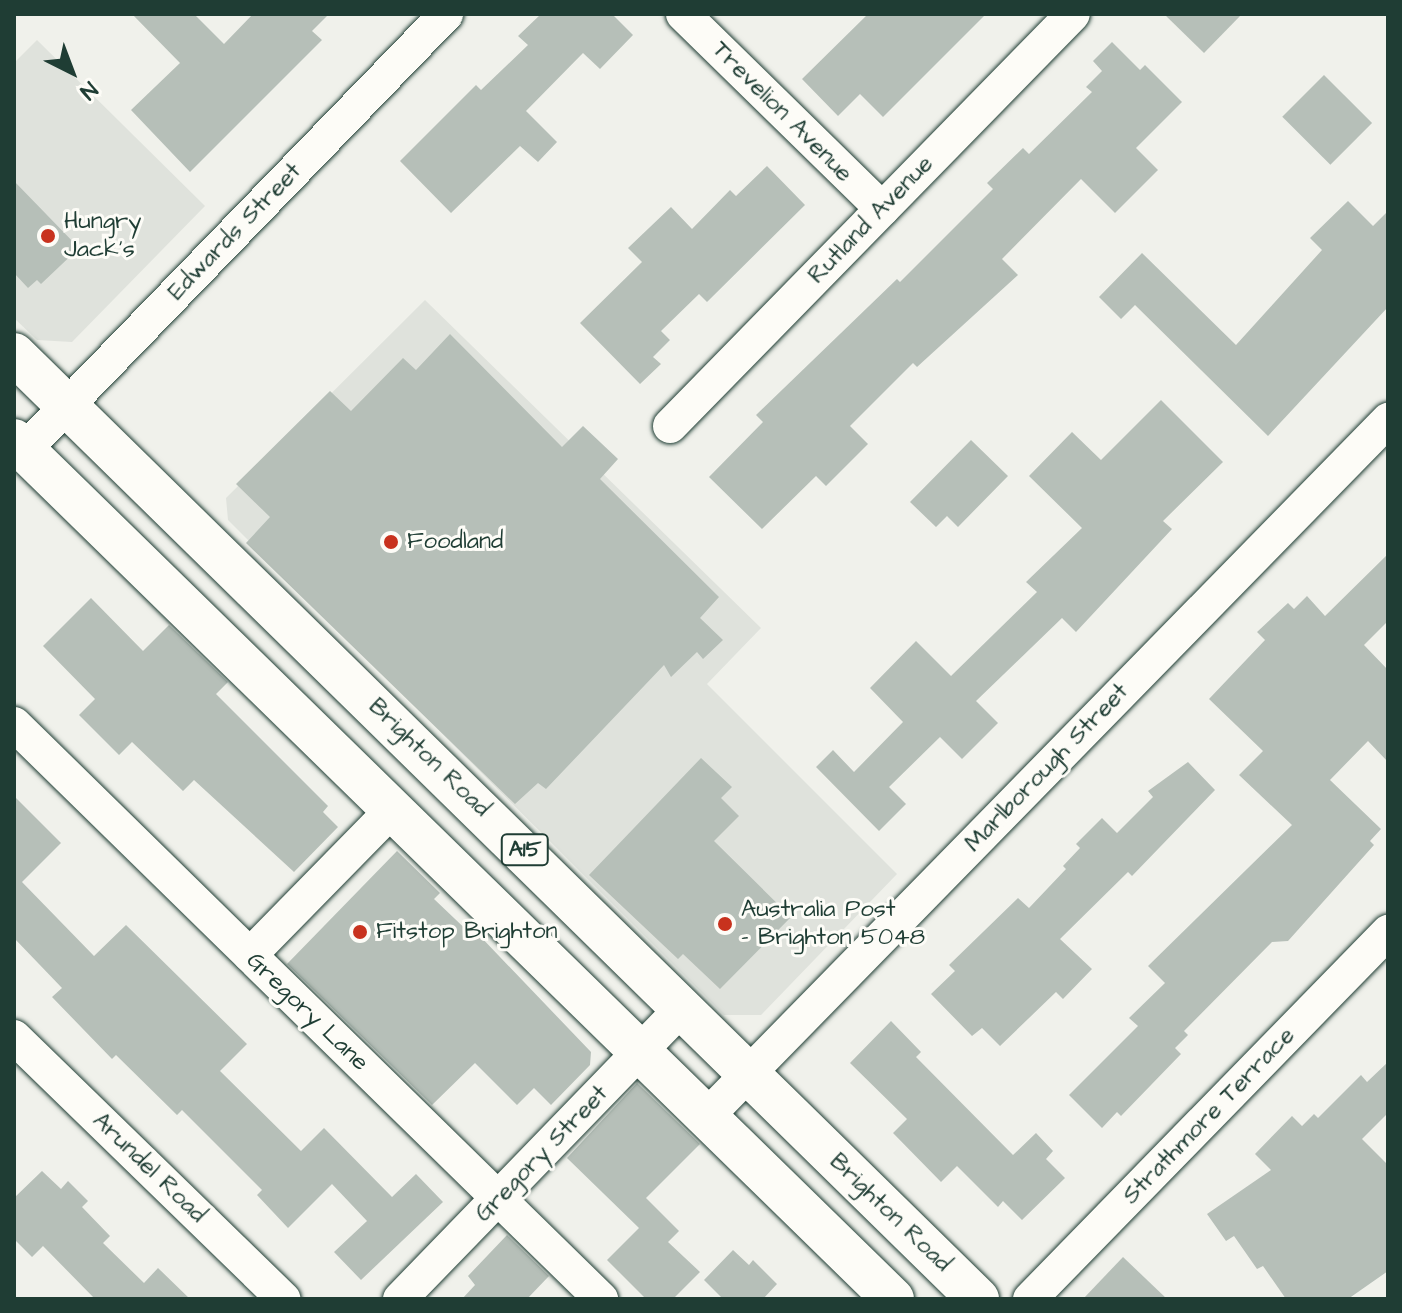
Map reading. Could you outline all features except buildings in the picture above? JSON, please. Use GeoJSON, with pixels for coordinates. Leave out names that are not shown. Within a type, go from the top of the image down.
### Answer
{"type":"FeatureCollection","features":[{"type":"Feature","properties":{"kind":"main road","name":"Brighton Road"},"geometry":{"type":"LineString","coordinates":[[14,354],[978,1299]]}},
{"type":"Feature","properties":{"kind":"main road","name":"A15"},"geometry":{"type":"LineString","coordinates":[[19,445],[893,1299]]}},
{"type":"Feature","properties":{"kind":"street","name":"Edwards Street"},"geometry":{"type":"LineString","coordinates":[[19,445],[67,405],[446,14]]}},
{"type":"Feature","properties":{"kind":"street","name":"Trevelion Avenue"},"geometry":{"type":"LineString","coordinates":[[683,14],[882,209]]}},
{"type":"Feature","properties":{"kind":"street","name":"Rutland Avenue"},"geometry":{"type":"LineString","coordinates":[[670,426],[1073,14]]}},
{"type":"Feature","properties":{"kind":"street","name":"Marlborough Street"},"geometry":{"type":"LineString","coordinates":[[707,1116],[1388,420]]}},
{"type":"Feature","properties":{"kind":"street","name":"Gregory Lane"},"geometry":{"type":"LineString","coordinates":[[14,724],[601,1299]]}},
{"type":"Feature","properties":{"kind":"street"},"geometry":{"type":"LineString","coordinates":[[250,955],[393,809]]}},
{"type":"Feature","properties":{"kind":"street","name":"Strathmore Terrace"},"geometry":{"type":"LineString","coordinates":[[1030,1299],[1388,932]]}},
{"type":"Feature","properties":{"kind":"street","name":"Gregory Street"},"geometry":{"type":"LineString","coordinates":[[400,1299],[682,1008]]}},
{"type":"Feature","properties":{"kind":"street","name":"Arundel Road"},"geometry":{"type":"LineString","coordinates":[[14,1037],[283,1299]]}},
{"type":"Feature","properties":{"kind":"shaded area"},"geometry":{"type":"Polygon","coordinates":[[[37,40],[205,206],[72,342],[37,340],[14,318],[14,63],[37,40]]]}},
{"type":"Feature","properties":{"kind":"shaded area"},"geometry":{"type":"Polygon","coordinates":[[[425,300],[761,628],[707,684],[897,874],[761,1015],[724,1015],[228,520],[226,498],[425,300]]]}},
{"type":"Feature","properties":{"kind":"place","name":"Hungry Jack's"},"geometry":{"type":"Point","coordinates":[48,236]}},
{"type":"Feature","properties":{"kind":"place","name":"Foodland"},"geometry":{"type":"Point","coordinates":[391,542]}},
{"type":"Feature","properties":{"kind":"place","name":"Australia Post - Brighton 5048"},"geometry":{"type":"Point","coordinates":[725,924]}},
{"type":"Feature","properties":{"kind":"place","name":"Fitstop Brighton"},"geometry":{"type":"Point","coordinates":[360,932]}}]}
